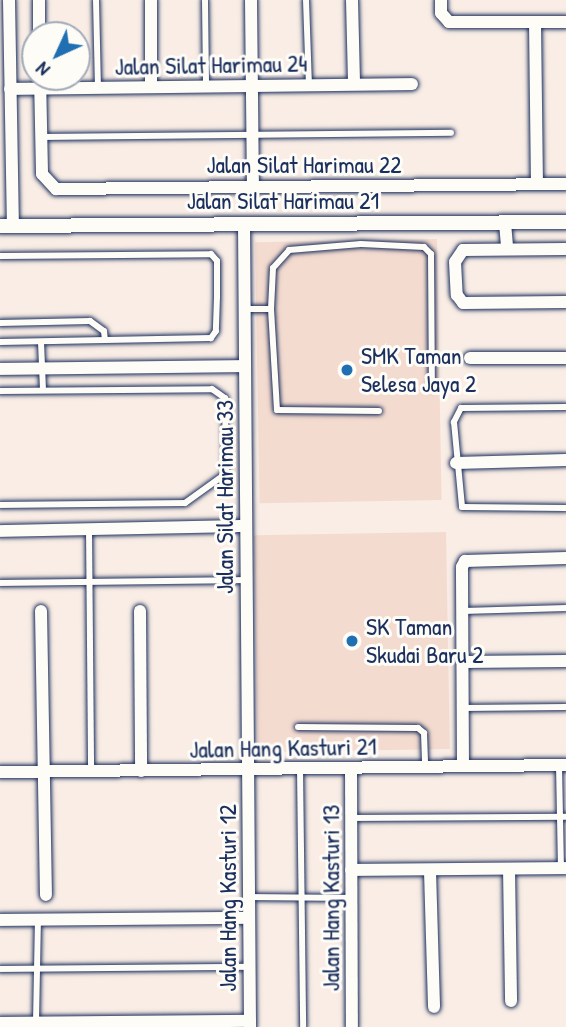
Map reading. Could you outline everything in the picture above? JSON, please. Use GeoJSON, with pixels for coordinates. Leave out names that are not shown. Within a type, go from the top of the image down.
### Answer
{"type":"FeatureCollection","features":[{"type":"Feature","properties":{"kind":"street"},"geometry":{"type":"LineString","coordinates":[[7,226],[10,89],[4,64],[9,0]]}},
{"type":"Feature","properties":{"kind":"street"},"geometry":{"type":"LineString","coordinates":[[39,0],[39,21]]}},
{"type":"Feature","properties":{"kind":"street"},"geometry":{"type":"LineString","coordinates":[[150,87],[151,0]]}},
{"type":"Feature","properties":{"kind":"street"},"geometry":{"type":"LineString","coordinates":[[251,0],[253,187]]}},
{"type":"Feature","properties":{"kind":"street"},"geometry":{"type":"LineString","coordinates":[[352,0],[354,84]]}},
{"type":"Feature","properties":{"kind":"street"},"geometry":{"type":"LineString","coordinates":[[441,0],[444,20],[566,22]]}},
{"type":"Feature","properties":{"kind":"street"},"geometry":{"type":"LineString","coordinates":[[535,22],[537,184]]}},
{"type":"Feature","properties":{"kind":"street","name":"Jalan Silat Harimau 24"},"geometry":{"type":"LineString","coordinates":[[91,87],[412,84]]}},
{"type":"Feature","properties":{"kind":"street","name":"Jalan Silat Harimau 24"},"geometry":{"type":"LineString","coordinates":[[10,89],[21,87]]}},
{"type":"Feature","properties":{"kind":"street"},"geometry":{"type":"LineString","coordinates":[[40,91],[43,137]]}},
{"type":"Feature","properties":{"kind":"street","name":"Jalan Silat Harimau 22"},"geometry":{"type":"LineString","coordinates":[[43,137],[45,181],[56,188],[566,184]]}},
{"type":"Feature","properties":{"kind":"street"},"geometry":{"type":"LineString","coordinates":[[505,222],[508,248]]}},
{"type":"Feature","properties":{"kind":"street","name":"Jalan Silat Harimau 21"},"geometry":{"type":"LineString","coordinates":[[7,226],[566,222]]}},
{"type":"Feature","properties":{"kind":"street","name":"Jalan Silat Harimau 33"},"geometry":{"type":"LineString","coordinates":[[244,224],[248,769]]}},
{"type":"Feature","properties":{"kind":"street"},"geometry":{"type":"LineString","coordinates":[[566,249],[508,248],[457,254],[457,295],[463,303],[566,302]]}},
{"type":"Feature","properties":{"kind":"street"},"geometry":{"type":"LineString","coordinates":[[470,358],[566,358]]}},
{"type":"Feature","properties":{"kind":"street"},"geometry":{"type":"LineString","coordinates":[[0,369],[245,366]]}},
{"type":"Feature","properties":{"kind":"street"},"geometry":{"type":"LineString","coordinates":[[456,463],[566,460]]}},
{"type":"Feature","properties":{"kind":"street"},"geometry":{"type":"LineString","coordinates":[[0,531],[246,526]]}},
{"type":"Feature","properties":{"kind":"street"},"geometry":{"type":"LineString","coordinates":[[463,766],[465,561],[566,558]]}},
{"type":"Feature","properties":{"kind":"street"},"geometry":{"type":"LineString","coordinates":[[41,611],[41,772],[46,894]]}},
{"type":"Feature","properties":{"kind":"street"},"geometry":{"type":"LineString","coordinates":[[140,611],[141,771]]}},
{"type":"Feature","properties":{"kind":"street"},"geometry":{"type":"LineString","coordinates":[[464,662],[566,661]]}},
{"type":"Feature","properties":{"kind":"street","name":"Jalan Hang Kasturi 21"},"geometry":{"type":"LineString","coordinates":[[0,772],[563,765]]}},
{"type":"Feature","properties":{"kind":"street","name":"Jalan Hang Kasturi 13"},"geometry":{"type":"LineString","coordinates":[[351,768],[352,1027]]}},
{"type":"Feature","properties":{"kind":"street","name":"Jalan Hang Kasturi 12"},"geometry":{"type":"LineString","coordinates":[[248,769],[250,1024]]}},
{"type":"Feature","properties":{"kind":"street"},"geometry":{"type":"LineString","coordinates":[[351,870],[563,868]]}},
{"type":"Feature","properties":{"kind":"street"},"geometry":{"type":"LineString","coordinates":[[509,869],[511,1001]]}},
{"type":"Feature","properties":{"kind":"street"},"geometry":{"type":"LineString","coordinates":[[430,871],[434,1007]]}},
{"type":"Feature","properties":{"kind":"street"},"geometry":{"type":"LineString","coordinates":[[0,920],[249,918]]}},
{"type":"Feature","properties":{"kind":"street"},"geometry":{"type":"LineString","coordinates":[[0,1023],[250,1024]]}},
{"type":"Feature","properties":{"kind":"lane"},"geometry":{"type":"LineString","coordinates":[[96,0],[99,88]]}},
{"type":"Feature","properties":{"kind":"lane"},"geometry":{"type":"LineString","coordinates":[[205,0],[206,86]]}},
{"type":"Feature","properties":{"kind":"lane"},"geometry":{"type":"LineString","coordinates":[[306,0],[309,85]]}},
{"type":"Feature","properties":{"kind":"lane"},"geometry":{"type":"LineString","coordinates":[[43,137],[252,132],[451,132]]}},
{"type":"Feature","properties":{"kind":"lane"},"geometry":{"type":"LineString","coordinates":[[379,411],[277,410],[271,309],[273,268],[289,250],[361,244],[424,247],[431,254],[432,387]]}},
{"type":"Feature","properties":{"kind":"lane"},"geometry":{"type":"LineString","coordinates":[[0,256],[214,256],[218,297],[214,337],[0,342]]}},
{"type":"Feature","properties":{"kind":"lane"},"geometry":{"type":"LineString","coordinates":[[245,309],[271,309]]}},
{"type":"Feature","properties":{"kind":"lane"},"geometry":{"type":"LineString","coordinates":[[0,323],[90,321],[104,331],[105,340]]}},
{"type":"Feature","properties":{"kind":"lane"},"geometry":{"type":"LineString","coordinates":[[41,342],[43,390]]}},
{"type":"Feature","properties":{"kind":"lane"},"geometry":{"type":"LineString","coordinates":[[0,391],[212,389],[225,398],[224,475],[185,503],[0,505]]}},
{"type":"Feature","properties":{"kind":"lane"},"geometry":{"type":"LineString","coordinates":[[566,407],[461,408],[454,422],[459,502],[464,509],[566,508]]}},
{"type":"Feature","properties":{"kind":"lane"},"geometry":{"type":"LineString","coordinates":[[89,529],[91,771]]}},
{"type":"Feature","properties":{"kind":"lane"},"geometry":{"type":"LineString","coordinates":[[0,583],[247,580]]}},
{"type":"Feature","properties":{"kind":"lane"},"geometry":{"type":"LineString","coordinates":[[463,611],[566,608]]}},
{"type":"Feature","properties":{"kind":"lane"},"geometry":{"type":"LineString","coordinates":[[463,708],[566,707]]}},
{"type":"Feature","properties":{"kind":"lane"},"geometry":{"type":"LineString","coordinates":[[298,727],[418,728],[424,733],[425,767]]}},
{"type":"Feature","properties":{"kind":"lane"},"geometry":{"type":"LineString","coordinates":[[563,765],[563,868]]}},
{"type":"Feature","properties":{"kind":"lane"},"geometry":{"type":"LineString","coordinates":[[300,768],[303,1027]]}},
{"type":"Feature","properties":{"kind":"lane"},"geometry":{"type":"LineString","coordinates":[[351,818],[563,817]]}},
{"type":"Feature","properties":{"kind":"lane"},"geometry":{"type":"LineString","coordinates":[[249,897],[351,898]]}},
{"type":"Feature","properties":{"kind":"lane"},"geometry":{"type":"LineString","coordinates":[[36,1022],[38,920]]}},
{"type":"Feature","properties":{"kind":"lane"},"geometry":{"type":"LineString","coordinates":[[0,969],[250,967]]}},
{"type":"Feature","properties":{"kind":"shaded area","name":"SMK Taman Selesa Jaya 2"},"geometry":{"type":"Polygon","coordinates":[[[437,239],[442,500],[260,503],[255,242],[437,239]]]}},
{"type":"Feature","properties":{"kind":"shaded area","name":"SK Taman Skudai Baru 2"},"geometry":{"type":"Polygon","coordinates":[[[446,532],[450,749],[258,752],[254,535],[446,532]]]}},
{"type":"Feature","properties":{"kind":"place","name":"SMK Taman Selesa Jaya 2"},"geometry":{"type":"Point","coordinates":[347,370]}},
{"type":"Feature","properties":{"kind":"place","name":"SK Taman Skudai Baru 2"},"geometry":{"type":"Point","coordinates":[352,641]}}]}
